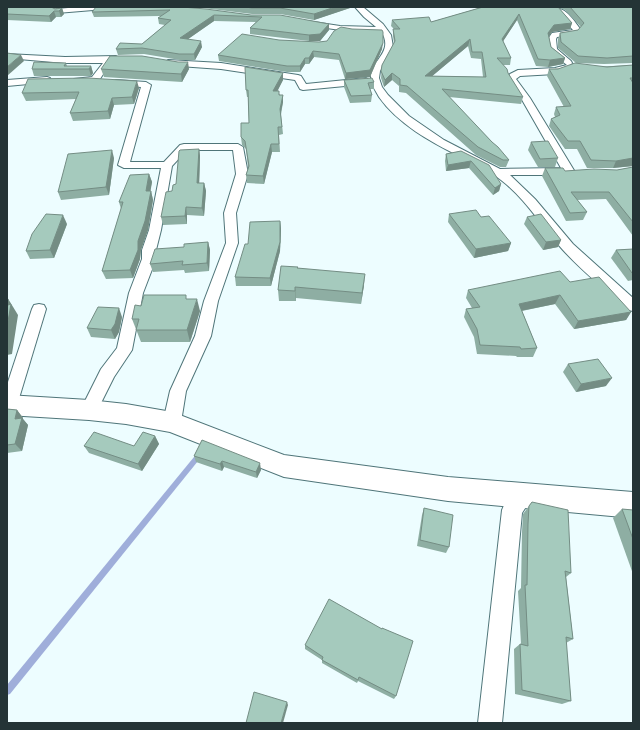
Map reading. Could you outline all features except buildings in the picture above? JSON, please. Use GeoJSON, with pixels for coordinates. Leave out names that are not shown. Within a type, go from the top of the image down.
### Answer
{"type":"FeatureCollection","features":[{"type":"Feature","properties":{"kind":"street"},"geometry":{"type":"LineString","coordinates":[[57,11],[105,7]]}},
{"type":"Feature","properties":{"kind":"street"},"geometry":{"type":"LineString","coordinates":[[359,7],[383,29],[390,41],[389,50],[377,66],[375,80],[376,85],[384,97],[423,131],[446,146],[498,172],[514,185],[568,247],[633,306]]}},
{"type":"Feature","properties":{"kind":"street"},"geometry":{"type":"LineString","coordinates":[[498,172],[575,172],[511,79],[518,73],[555,71],[576,66],[553,50],[552,39],[555,35],[573,33],[577,30],[561,11],[554,7]]}},
{"type":"Feature","properties":{"kind":"street"},"geometry":{"type":"LineString","coordinates":[[298,21],[340,28],[383,29]]}},
{"type":"Feature","properties":{"kind":"street"},"geometry":{"type":"LineString","coordinates":[[330,35],[340,28]]}},
{"type":"Feature","properties":{"kind":"street"},"geometry":{"type":"LineString","coordinates":[[7,56],[65,60],[122,59]]}},
{"type":"Feature","properties":{"kind":"street"},"geometry":{"type":"LineString","coordinates":[[95,80],[105,67],[108,60]]}},
{"type":"Feature","properties":{"kind":"street"},"geometry":{"type":"LineString","coordinates":[[160,61],[180,65],[203,64],[221,66],[298,78],[303,87],[375,80]]}},
{"type":"Feature","properties":{"kind":"street"},"geometry":{"type":"LineString","coordinates":[[7,83],[56,80]]}},
{"type":"Feature","properties":{"kind":"street"},"geometry":{"type":"LineString","coordinates":[[68,80],[95,80],[146,85],[124,166],[167,165]]}},
{"type":"Feature","properties":{"kind":"street"},"geometry":{"type":"LineString","coordinates":[[89,410],[107,374],[124,350],[136,293],[149,259],[149,250],[155,230],[167,165],[184,147],[238,148],[242,174],[230,213],[232,243],[211,301],[202,336],[178,390],[172,422]]}},
{"type":"Feature","properties":{"kind":"street"},"geometry":{"type":"LineString","coordinates":[[39,309],[8,405],[89,410],[126,414],[172,422],[284,466],[448,489],[633,505]]}},
{"type":"Feature","properties":{"kind":"street"},"geometry":{"type":"LineString","coordinates":[[490,723],[512,510],[523,496]]}},
{"type":"Feature","properties":{"kind":"waterway"},"geometry":{"type":"LineString","coordinates":[[7,691],[196,459]]}}]}
